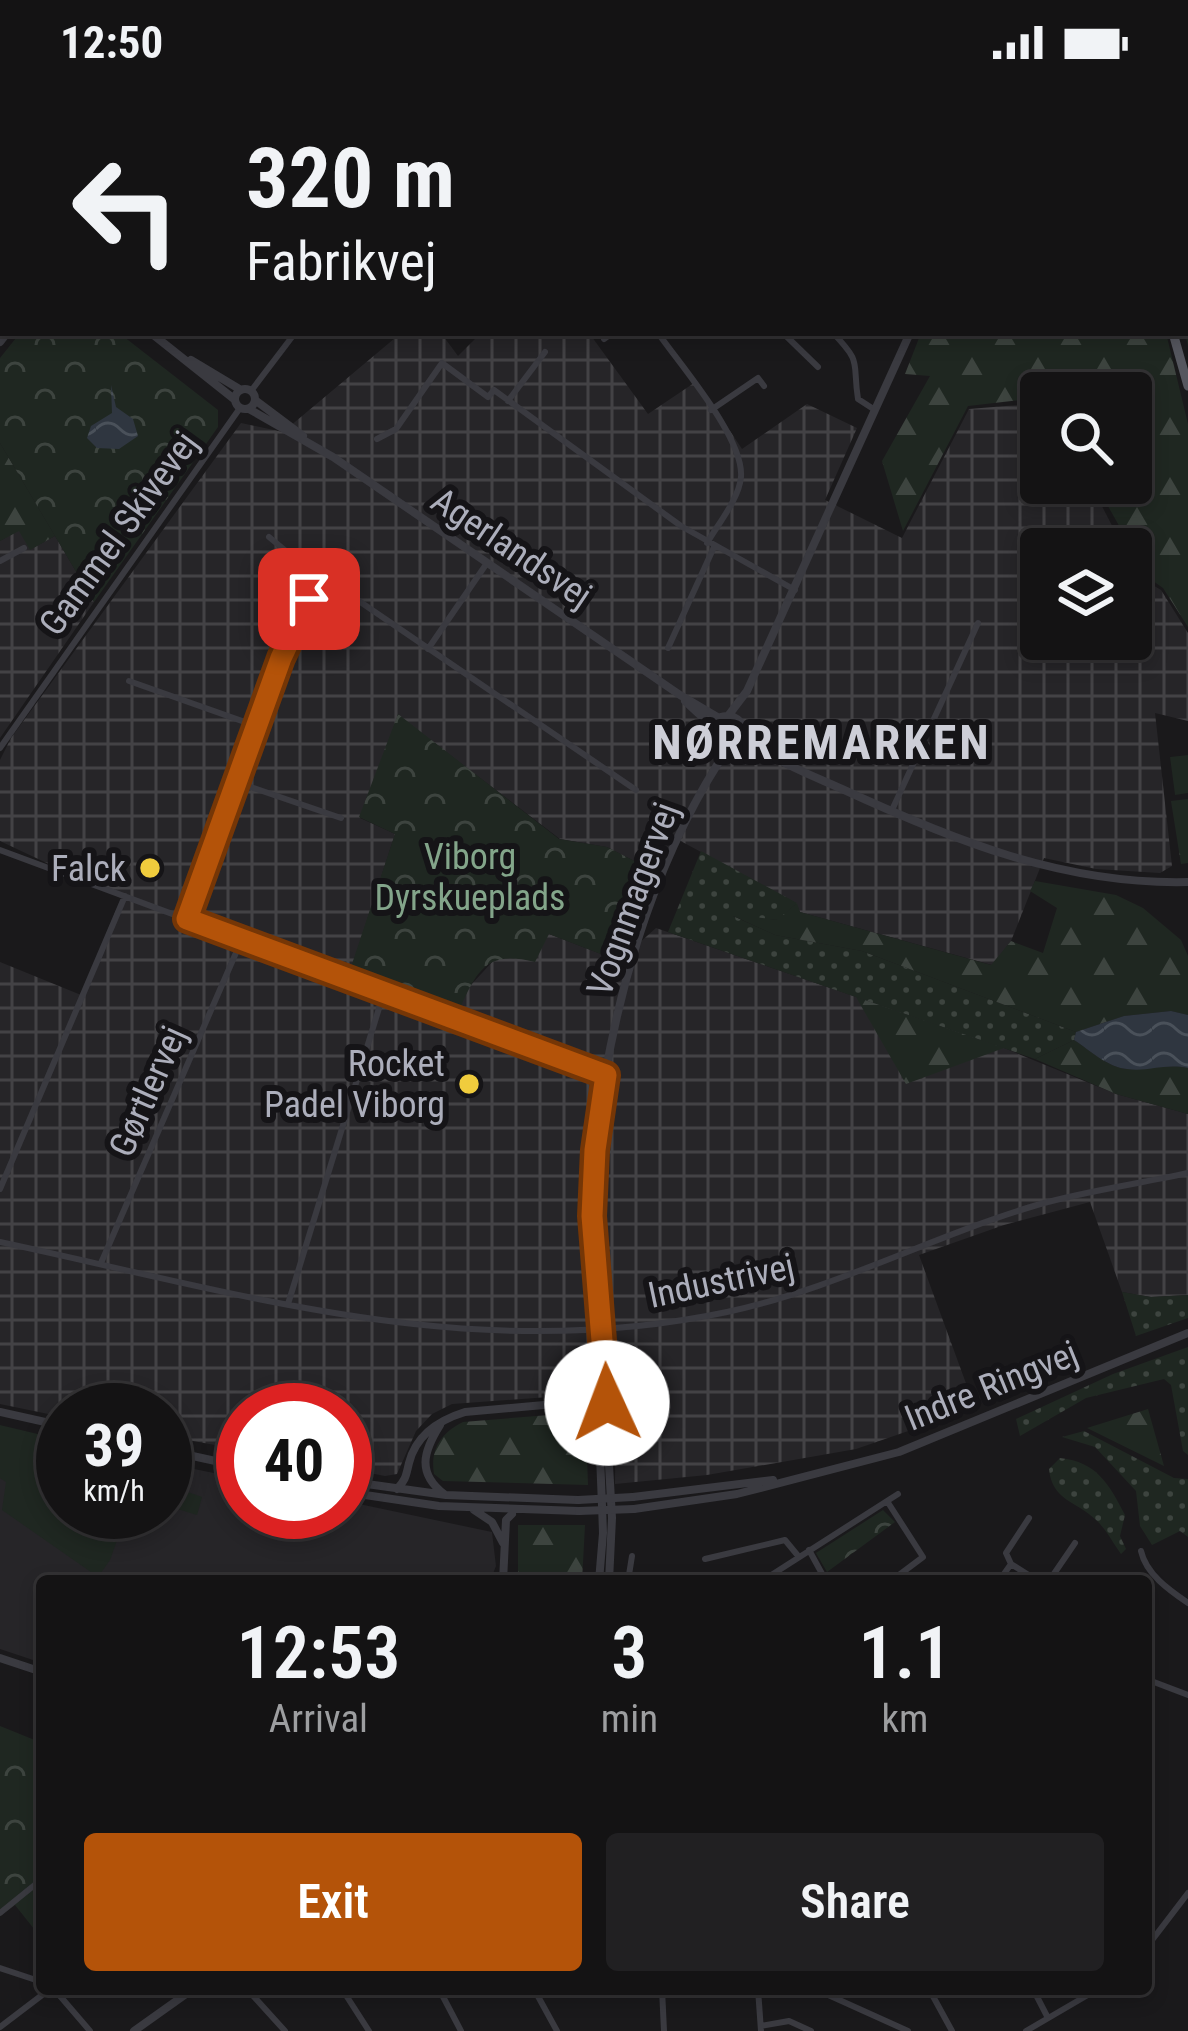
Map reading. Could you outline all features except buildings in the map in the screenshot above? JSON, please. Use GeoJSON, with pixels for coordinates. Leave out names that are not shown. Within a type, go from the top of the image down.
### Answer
{"type":"FeatureCollection","features":[{"type":"Feature","properties":{"kind":"main road"},"geometry":{"type":"LineString","coordinates":[[1174,336],[1188,386]]}},
{"type":"Feature","properties":{"kind":"street","name":"Agerlandsvej"},"geometry":{"type":"LineString","coordinates":[[156,336],[720,720]]}},
{"type":"Feature","properties":{"kind":"street","name":"Gammel Skivevej"},"geometry":{"type":"LineString","coordinates":[[0,748],[293,336]]}},
{"type":"Feature","properties":{"kind":"street"},"geometry":{"type":"LineString","coordinates":[[604,339],[608,336]]}},
{"type":"Feature","properties":{"kind":"street"},"geometry":{"type":"LineString","coordinates":[[660,336],[736,450],[741,477],[668,648]]}},
{"type":"Feature","properties":{"kind":"street"},"geometry":{"type":"LineString","coordinates":[[787,336],[818,368]]}},
{"type":"Feature","properties":{"kind":"street"},"geometry":{"type":"LineString","coordinates":[[835,336],[855,358],[858,398],[875,410]]}},
{"type":"Feature","properties":{"kind":"street"},"geometry":{"type":"LineString","coordinates":[[768,754],[745,736],[741,722],[747,691],[909,336]]}},
{"type":"Feature","properties":{"kind":"street"},"geometry":{"type":"LineString","coordinates":[[508,401],[545,352]]}},
{"type":"Feature","properties":{"kind":"street","name":"Agerlandsvej"},"geometry":{"type":"LineString","coordinates":[[179,353],[234,399],[247,400]]}},
{"type":"Feature","properties":{"kind":"street"},"geometry":{"type":"LineString","coordinates":[[376,439],[396,429],[442,363],[488,398],[494,390],[711,545],[795,590]]}},
{"type":"Feature","properties":{"kind":"street"},"geometry":{"type":"LineString","coordinates":[[711,410],[758,378],[764,386]]}},
{"type":"Feature","properties":{"kind":"street"},"geometry":{"type":"LineString","coordinates":[[269,537],[322,581],[334,584],[636,790]]}},
{"type":"Feature","properties":{"kind":"street"},"geometry":{"type":"LineString","coordinates":[[0,561],[24,548]]}},
{"type":"Feature","properties":{"kind":"street"},"geometry":{"type":"LineString","coordinates":[[427,649],[487,562]]}},
{"type":"Feature","properties":{"kind":"street"},"geometry":{"type":"LineString","coordinates":[[187,919],[281,658],[322,581]]}},
{"type":"Feature","properties":{"kind":"street"},"geometry":{"type":"LineString","coordinates":[[891,811],[978,622]]}},
{"type":"Feature","properties":{"kind":"street"},"geometry":{"type":"LineString","coordinates":[[129,681],[256,726]]}},
{"type":"Feature","properties":{"kind":"street"},"geometry":{"type":"LineString","coordinates":[[747,691],[710,737],[715,746],[726,751],[740,746],[768,754],[960,841],[1041,866],[1098,878],[1188,882]]}},
{"type":"Feature","properties":{"kind":"street"},"geometry":{"type":"LineString","coordinates":[[720,720],[741,722]]}},
{"type":"Feature","properties":{"kind":"street"},"geometry":{"type":"LineString","coordinates":[[740,746],[745,736]]}},
{"type":"Feature","properties":{"kind":"street","name":"Vognmagervej"},"geometry":{"type":"LineString","coordinates":[[708,777],[715,746]]}},
{"type":"Feature","properties":{"kind":"street","name":"Vognmagervej"},"geometry":{"type":"LineString","coordinates":[[600,1575],[603,1533],[595,1150],[606,1075],[630,964],[659,885],[708,777],[726,751]]}},
{"type":"Feature","properties":{"kind":"street"},"geometry":{"type":"LineString","coordinates":[[235,782],[340,818]]}},
{"type":"Feature","properties":{"kind":"street"},"geometry":{"type":"LineString","coordinates":[[0,850],[606,1075]]}},
{"type":"Feature","properties":{"kind":"street"},"geometry":{"type":"LineString","coordinates":[[0,1189],[125,896]]}},
{"type":"Feature","properties":{"kind":"street","name":"Gørtlervej"},"geometry":{"type":"LineString","coordinates":[[101,1263],[242,939]]}},
{"type":"Feature","properties":{"kind":"street"},"geometry":{"type":"LineString","coordinates":[[288,1306],[384,992]]}},
{"type":"Feature","properties":{"kind":"street","name":"Industrivej"},"geometry":{"type":"LineString","coordinates":[[0,1242],[288,1306],[404,1326],[599,1330],[696,1318],[773,1301],[1038,1204],[1188,1173]]}},
{"type":"Feature","properties":{"kind":"street","name":"Indre Ringvej"},"geometry":{"type":"LineString","coordinates":[[372,1496],[519,1511],[634,1509],[710,1500],[932,1439],[1188,1334]]}},
{"type":"Feature","properties":{"kind":"street"},"geometry":{"type":"LineString","coordinates":[[397,1489],[426,1432],[466,1412],[601,1403]]}},
{"type":"Feature","properties":{"kind":"street","name":"Vognmagervej"},"geometry":{"type":"LineString","coordinates":[[601,1403],[612,1549],[610,1575]]}},
{"type":"Feature","properties":{"kind":"street"},"geometry":{"type":"LineString","coordinates":[[0,1412],[36,1420]]}},
{"type":"Feature","properties":{"kind":"street"},"geometry":{"type":"LineString","coordinates":[[441,1424],[428,1446],[424,1467],[428,1480],[446,1495]]}},
{"type":"Feature","properties":{"kind":"street","name":"Indre Ringvej"},"geometry":{"type":"LineString","coordinates":[[372,1485],[446,1495],[578,1500],[810,1476]]}},
{"type":"Feature","properties":{"kind":"street"},"geometry":{"type":"LineString","coordinates":[[772,1575],[898,1494]]}},
{"type":"Feature","properties":{"kind":"street"},"geometry":{"type":"LineString","coordinates":[[887,1501],[923,1557],[899,1575]]}},
{"type":"Feature","properties":{"kind":"street"},"geometry":{"type":"LineString","coordinates":[[472,1509],[492,1522],[503,1544]]}},
{"type":"Feature","properties":{"kind":"street"},"geometry":{"type":"LineString","coordinates":[[503,1575],[507,1518],[519,1511]]}},
{"type":"Feature","properties":{"kind":"street"},"geometry":{"type":"LineString","coordinates":[[1028,1575],[1011,1564],[1006,1553],[1029,1518]]}},
{"type":"Feature","properties":{"kind":"street"},"geometry":{"type":"LineString","coordinates":[[705,1559],[779,1540],[790,1545],[799,1558]]}},
{"type":"Feature","properties":{"kind":"street"},"geometry":{"type":"LineString","coordinates":[[1053,1575],[1075,1543]]}},
{"type":"Feature","properties":{"kind":"street"},"geometry":{"type":"LineString","coordinates":[[809,1550],[823,1575]]}},
{"type":"Feature","properties":{"kind":"street"},"geometry":{"type":"LineString","coordinates":[[1142,1550],[1142,1559],[1157,1579],[1188,1603]]}},
{"type":"Feature","properties":{"kind":"street"},"geometry":{"type":"LineString","coordinates":[[629,1575],[632,1556]]}},
{"type":"Feature","properties":{"kind":"street"},"geometry":{"type":"LineString","coordinates":[[1003,1575],[1011,1564]]}},
{"type":"Feature","properties":{"kind":"street"},"geometry":{"type":"LineString","coordinates":[[0,1658],[36,1670]]}},
{"type":"Feature","properties":{"kind":"street"},"geometry":{"type":"LineString","coordinates":[[1152,1681],[1188,1695]]}},
{"type":"Feature","properties":{"kind":"street"},"geometry":{"type":"LineString","coordinates":[[0,1912],[36,1884]]}},
{"type":"Feature","properties":{"kind":"street"},"geometry":{"type":"LineString","coordinates":[[1152,1940],[1188,1894]]}},
{"type":"Feature","properties":{"kind":"street"},"geometry":{"type":"LineString","coordinates":[[0,1968],[36,1980]]}},
{"type":"Feature","properties":{"kind":"street"},"geometry":{"type":"LineString","coordinates":[[0,2027],[49,1995]]}},
{"type":"Feature","properties":{"kind":"street"},"geometry":{"type":"LineString","coordinates":[[61,1995],[90,2031]]}},
{"type":"Feature","properties":{"kind":"street"},"geometry":{"type":"LineString","coordinates":[[134,2031],[185,1995]]}},
{"type":"Feature","properties":{"kind":"street"},"geometry":{"type":"LineString","coordinates":[[252,1995],[285,2031]]}},
{"type":"Feature","properties":{"kind":"street"},"geometry":{"type":"LineString","coordinates":[[347,1995],[369,2031]]}},
{"type":"Feature","properties":{"kind":"street"},"geometry":{"type":"LineString","coordinates":[[442,1995],[461,2031]]}},
{"type":"Feature","properties":{"kind":"street"},"geometry":{"type":"LineString","coordinates":[[537,1995],[557,2031]]}},
{"type":"Feature","properties":{"kind":"street"},"geometry":{"type":"LineString","coordinates":[[662,1995],[664,2031]]}},
{"type":"Feature","properties":{"kind":"street"},"geometry":{"type":"LineString","coordinates":[[758,1995],[761,2029],[789,2021],[811,2031]]}},
{"type":"Feature","properties":{"kind":"street"},"geometry":{"type":"LineString","coordinates":[[828,1995],[908,2031]]}},
{"type":"Feature","properties":{"kind":"street"},"geometry":{"type":"LineString","coordinates":[[932,1995],[952,2031]]}},
{"type":"Feature","properties":{"kind":"street"},"geometry":{"type":"LineString","coordinates":[[1037,1995],[1049,2018]]}},
{"type":"Feature","properties":{"kind":"street"},"geometry":{"type":"LineString","coordinates":[[1026,2031],[1088,1995]]}},
{"type":"Feature","properties":{"kind":"shaded area"},"geometry":{"type":"Polygon","coordinates":[[[397,336],[443,336],[458,356],[478,336],[591,336],[648,414],[697,381],[742,449],[807,404],[857,428],[825,500],[902,538],[969,409],[1020,406],[1020,504],[1101,504],[1113,528],[1020,528],[1020,660],[1152,660],[1152,585],[1161,590],[1188,633],[1188,721],[1155,713],[1172,866],[1160,873],[1096,869],[1044,858],[1011,941],[992,965],[800,912],[796,903],[675,838],[654,871],[607,847],[560,839],[398,715],[360,818],[395,834],[350,972],[469,987],[495,959],[549,934],[619,961],[656,928],[1004,1048],[1116,1094],[1188,1114],[1188,1295],[1151,1297],[1122,1292],[1090,1202],[1004,1225],[919,1255],[975,1408],[856,1449],[707,1475],[615,1484],[616,1392],[452,1404],[432,1414],[416,1431],[397,1474],[385,1476],[372,1473],[372,1383],[216,1383],[216,1445],[192,1441],[192,1383],[36,1383],[36,1411],[0,1404],[0,962],[81,995],[121,898],[0,841],[0,760],[11,738],[241,423],[283,432],[397,336]]]}},
{"type":"Feature","properties":{"kind":"shaded area"},"geometry":{"type":"Polygon","coordinates":[[[19,530],[31,549],[55,536],[94,602],[0,738],[0,541],[19,530]]]}},
{"type":"Feature","properties":{"kind":"shaded area"},"geometry":{"type":"Polygon","coordinates":[[[0,1428],[36,1476],[36,1539],[192,1539],[192,1469],[216,1473],[216,1539],[372,1539],[372,1507],[492,1532],[496,1566],[492,1575],[36,1575],[36,1661],[0,1649],[0,1428]]]}},
{"type":"Feature","properties":{"kind":"green space"},"geometry":{"type":"Polygon","coordinates":[[[18,336],[123,336],[218,410],[218,427],[94,602],[0,443],[0,358],[18,336]]]}},
{"type":"Feature","properties":{"kind":"green space"},"geometry":{"type":"Polygon","coordinates":[[[920,336],[1167,336],[1188,424],[1188,627],[1163,588],[1152,580],[1152,528],[1120,528],[1107,504],[1152,504],[1152,372],[1020,372],[1020,400],[968,406],[903,531],[882,461],[930,376],[905,374],[920,336]]]}},
{"type":"Feature","properties":{"kind":"green space"},"geometry":{"type":"Polygon","coordinates":[[[0,443],[55,536],[30,550],[19,531],[0,541],[0,443]]]}},
{"type":"Feature","properties":{"kind":"green space","name":"Viborg Dyrskueplads"},"geometry":{"type":"Polygon","coordinates":[[[398,714],[559,839],[607,847],[654,871],[619,961],[549,934],[535,962],[505,959],[485,967],[458,1013],[349,973],[395,834],[359,817],[398,714]]]}},
{"type":"Feature","properties":{"kind":"green space"},"geometry":{"type":"Polygon","coordinates":[[[1188,755],[1188,793],[1175,795],[1170,757],[1188,755]]]}},
{"type":"Feature","properties":{"kind":"green space"},"geometry":{"type":"Polygon","coordinates":[[[1188,799],[1188,863],[1181,864],[1171,801],[1188,799]]]}},
{"type":"Feature","properties":{"kind":"green space"},"geometry":{"type":"Polygon","coordinates":[[[701,851],[797,903],[778,920],[733,916],[775,935],[862,951],[1076,1032],[1074,1040],[1035,1059],[668,932],[701,851]]]}},
{"type":"Feature","properties":{"kind":"green space"},"geometry":{"type":"Polygon","coordinates":[[[1035,881],[1116,895],[1143,908],[1181,940],[1188,956],[1188,1015],[1171,1011],[1124,1016],[1076,1032],[862,951],[775,935],[727,913],[777,920],[797,903],[800,912],[991,965],[1011,941],[1043,953],[1057,908],[1030,891],[1035,881]]]}},
{"type":"Feature","properties":{"kind":"green space"},"geometry":{"type":"Polygon","coordinates":[[[856,997],[1004,1048],[906,1084],[856,997]]]}},
{"type":"Feature","properties":{"kind":"green space"},"geometry":{"type":"Polygon","coordinates":[[[1074,1040],[1120,1068],[1188,1068],[1188,1114],[1116,1094],[1035,1059],[1074,1040]]]}},
{"type":"Feature","properties":{"kind":"green space"},"geometry":{"type":"Polygon","coordinates":[[[1122,1292],[1151,1297],[1188,1295],[1188,1318],[1136,1336],[1122,1292]]]}},
{"type":"Feature","properties":{"kind":"green space"},"geometry":{"type":"Polygon","coordinates":[[[1188,1347],[1188,1455],[1183,1451],[1171,1385],[1164,1379],[1086,1398],[1020,1436],[1016,1419],[1113,1374],[1188,1347]]]}},
{"type":"Feature","properties":{"kind":"green space"},"geometry":{"type":"Polygon","coordinates":[[[1148,1409],[1164,1466],[1087,1428],[1148,1409]]]}},
{"type":"Feature","properties":{"kind":"green space"},"geometry":{"type":"Polygon","coordinates":[[[573,1416],[586,1428],[588,1485],[443,1481],[434,1474],[439,1443],[463,1422],[573,1416]]]}},
{"type":"Feature","properties":{"kind":"green space"},"geometry":{"type":"Polygon","coordinates":[[[0,1425],[36,1434],[36,1534],[2,1510],[6,1482],[0,1478],[0,1425]]]}},
{"type":"Feature","properties":{"kind":"green space"},"geometry":{"type":"Polygon","coordinates":[[[1084,1431],[1174,1478],[1188,1479],[1188,1537],[1180,1531],[1152,1545],[1140,1526],[1136,1491],[1095,1447],[1062,1437],[1084,1431]]]}},
{"type":"Feature","properties":{"kind":"green space"},"geometry":{"type":"Polygon","coordinates":[[[1060,1458],[1093,1470],[1113,1494],[1125,1515],[1120,1536],[1126,1549],[1121,1554],[1100,1524],[1055,1488],[1049,1469],[1060,1458]]]}},
{"type":"Feature","properties":{"kind":"green space"},"geometry":{"type":"Polygon","coordinates":[[[192,1493],[202,1497],[197,1515],[192,1513],[192,1493]]]}},
{"type":"Feature","properties":{"kind":"green space"},"geometry":{"type":"Polygon","coordinates":[[[883,1510],[895,1522],[827,1572],[816,1553],[883,1510]]]}},
{"type":"Feature","properties":{"kind":"green space"},"geometry":{"type":"Polygon","coordinates":[[[518,1525],[585,1525],[582,1575],[518,1575],[518,1525]]]}},
{"type":"Feature","properties":{"kind":"green space"},"geometry":{"type":"Polygon","coordinates":[[[44,1539],[117,1539],[110,1560],[95,1575],[44,1539]]]}},
{"type":"Feature","properties":{"kind":"green space"},"geometry":{"type":"Polygon","coordinates":[[[0,1726],[36,1741],[36,1931],[15,1905],[0,1916],[0,1726]]]}},
{"type":"Feature","properties":{"kind":"water"},"geometry":{"type":"Polygon","coordinates":[[[111,385],[116,407],[133,419],[138,436],[119,449],[97,448],[87,438],[91,426],[112,413],[111,385]]]}},
{"type":"Feature","properties":{"kind":"water"},"geometry":{"type":"Polygon","coordinates":[[[1171,1011],[1188,1015],[1188,1068],[1120,1068],[1074,1040],[1076,1032],[1124,1016],[1171,1011]]]}},
{"type":"Feature","properties":{"kind":"place","name":"Falck"},"geometry":{"type":"Point","coordinates":[150,868]}},
{"type":"Feature","properties":{"kind":"place","name":"Rocket Padel Viborg"},"geometry":{"type":"Point","coordinates":[469,1084]}},
{"type":"Feature","properties":{"kind":"district","name":"NØRREMARKEN"},"geometry":{"type":"Point","coordinates":[822,742]}},
{"type":"Feature","properties":{"kind":"route"},"geometry":{"type":"LineString","coordinates":[[309,599],[281,658],[187,919],[606,1075],[592,1216],[607,1403]]}}]}
